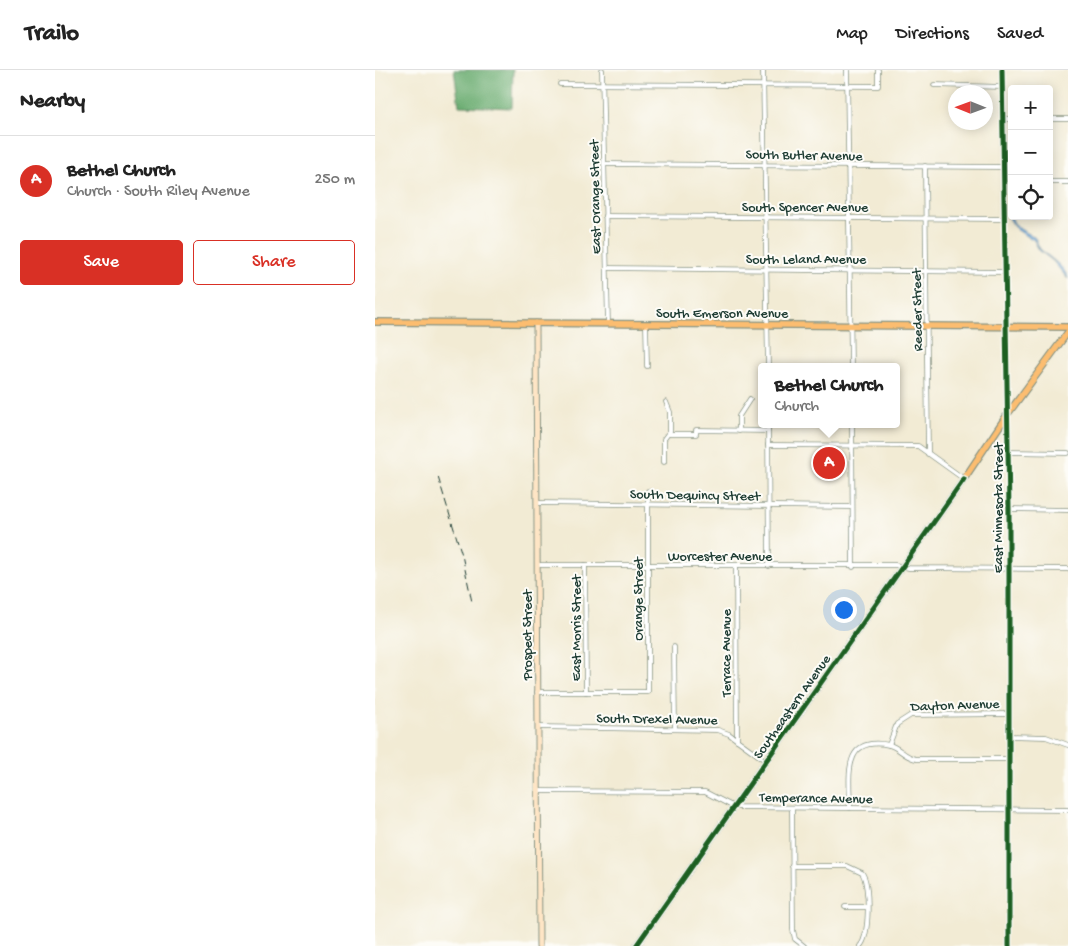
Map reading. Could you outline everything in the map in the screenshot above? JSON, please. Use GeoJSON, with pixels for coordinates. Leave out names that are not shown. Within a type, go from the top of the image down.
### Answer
{"type":"FeatureCollection","features":[{"type":"Feature","properties":{"kind":"main road","name":"South Emerson Avenue"},"geometry":{"type":"LineString","coordinates":[[375,322],[1068,327]]}},
{"type":"Feature","properties":{"kind":"main road","name":"Prospect Street"},"geometry":{"type":"LineString","coordinates":[[537,323],[539,946]]}},
{"type":"Feature","properties":{"kind":"main road","name":"Southeastern Avenue"},"geometry":{"type":"LineString","coordinates":[[636,946],[903,567],[1007,415],[1068,332]]}},
{"type":"Feature","properties":{"kind":"street","name":"East Orange Street"},"geometry":{"type":"LineString","coordinates":[[602,70],[608,324]]}},
{"type":"Feature","properties":{"kind":"street"},"geometry":{"type":"LineString","coordinates":[[763,70],[768,363]]}},
{"type":"Feature","properties":{"kind":"street"},"geometry":{"type":"LineString","coordinates":[[847,70],[851,363]]}},
{"type":"Feature","properties":{"kind":"street"},"geometry":{"type":"LineString","coordinates":[[560,84],[879,86],[878,70]]}},
{"type":"Feature","properties":{"kind":"street","name":"East Minnesota Street"},"geometry":{"type":"LineString","coordinates":[[1002,70],[1009,509],[1009,946]]}},
{"type":"Feature","properties":{"kind":"street"},"geometry":{"type":"LineString","coordinates":[[934,86],[1003,87]]}},
{"type":"Feature","properties":{"kind":"street"},"geometry":{"type":"LineString","coordinates":[[1003,119],[1008,119]]}},
{"type":"Feature","properties":{"kind":"street"},"geometry":{"type":"LineString","coordinates":[[1053,119],[1068,119]]}},
{"type":"Feature","properties":{"kind":"street","name":"South Butler Avenue"},"geometry":{"type":"LineString","coordinates":[[604,164],[1004,167]]}},
{"type":"Feature","properties":{"kind":"street","name":"Reeder Street"},"geometry":{"type":"LineString","coordinates":[[925,166],[928,454]]}},
{"type":"Feature","properties":{"kind":"street"},"geometry":{"type":"LineString","coordinates":[[1053,182],[1068,182]]}},
{"type":"Feature","properties":{"kind":"street","name":"South Spencer Avenue"},"geometry":{"type":"LineString","coordinates":[[605,216],[1005,219]]}},
{"type":"Feature","properties":{"kind":"street","name":"South Leland Avenue"},"geometry":{"type":"LineString","coordinates":[[607,268],[1006,272]]}},
{"type":"Feature","properties":{"kind":"street"},"geometry":{"type":"LineString","coordinates":[[646,324],[647,366]]}},
{"type":"Feature","properties":{"kind":"street"},"geometry":{"type":"LineString","coordinates":[[739,431],[739,416],[746,400]]}},
{"type":"Feature","properties":{"kind":"street"},"geometry":{"type":"LineString","coordinates":[[664,462],[664,439],[669,434],[671,415],[666,402]]}},
{"type":"Feature","properties":{"kind":"street"},"geometry":{"type":"LineString","coordinates":[[852,428],[853,567]]}},
{"type":"Feature","properties":{"kind":"street"},"geometry":{"type":"LineString","coordinates":[[669,434],[696,434],[696,430],[768,431],[769,566]]}},
{"type":"Feature","properties":{"kind":"street"},"geometry":{"type":"LineString","coordinates":[[768,445],[918,446],[964,479]]}},
{"type":"Feature","properties":{"kind":"street"},"geometry":{"type":"LineString","coordinates":[[1008,452],[1068,453]]}},
{"type":"Feature","properties":{"kind":"street","name":"Orange Street"},"geometry":{"type":"LineString","coordinates":[[586,692],[648,692],[648,491]]}},
{"type":"Feature","properties":{"kind":"street","name":"South Dequincy Street"},"geometry":{"type":"LineString","coordinates":[[537,503],[852,507]]}},
{"type":"Feature","properties":{"kind":"street"},"geometry":{"type":"LineString","coordinates":[[1009,509],[1068,510]]}},
{"type":"Feature","properties":{"kind":"street","name":"Worcester Avenue"},"geometry":{"type":"LineString","coordinates":[[537,565],[1068,569]]}},
{"type":"Feature","properties":{"kind":"street","name":"East Morris Street"},"geometry":{"type":"LineString","coordinates":[[585,565],[586,692]]}},
{"type":"Feature","properties":{"kind":"street","name":"Terrace Avenue"},"geometry":{"type":"LineString","coordinates":[[735,566],[737,740]]}},
{"type":"Feature","properties":{"kind":"street"},"geometry":{"type":"LineString","coordinates":[[673,647],[675,729]]}},
{"type":"Feature","properties":{"kind":"street"},"geometry":{"type":"LineString","coordinates":[[537,692],[586,692]]}},
{"type":"Feature","properties":{"kind":"street","name":"Dayton Avenue"},"geometry":{"type":"LineString","coordinates":[[889,745],[897,724],[911,715],[1009,714]]}},
{"type":"Feature","properties":{"kind":"street","name":"South Drexel Avenue"},"geometry":{"type":"LineString","coordinates":[[538,727],[719,730],[737,740],[766,762]]}},
{"type":"Feature","properties":{"kind":"street"},"geometry":{"type":"LineString","coordinates":[[1009,736],[1042,737],[1068,744]]}},
{"type":"Feature","properties":{"kind":"street"},"geometry":{"type":"LineString","coordinates":[[850,808],[850,761],[859,748],[868,744],[889,745],[914,758],[1009,758]]}},
{"type":"Feature","properties":{"kind":"street","name":"Temperance Avenue"},"geometry":{"type":"LineString","coordinates":[[539,790],[705,792],[734,807],[1068,810]]}},
{"type":"Feature","properties":{"kind":"street"},"geometry":{"type":"LineString","coordinates":[[792,808],[793,930],[798,942],[804,946]]}},
{"type":"Feature","properties":{"kind":"street"},"geometry":{"type":"LineString","coordinates":[[792,866],[847,866],[859,870],[867,882],[867,936],[861,945]]}},
{"type":"Feature","properties":{"kind":"street"},"geometry":{"type":"LineString","coordinates":[[845,907],[867,907]]}},
{"type":"Feature","properties":{"kind":"green space"},"geometry":{"type":"Polygon","coordinates":[[[454,70],[513,70],[512,108],[459,106],[454,70]]]}},
{"type":"Feature","properties":{"kind":"water"},"geometry":{"type":"Polygon","coordinates":[[[1010,220],[1013,220],[1020,229],[1034,237],[1040,249],[1064,270],[1068,279],[1053,261],[1039,250],[1034,240],[1017,230],[1010,220]]]}},
{"type":"Feature","properties":{"kind":"railway"},"geometry":{"type":"LineString","coordinates":[[438,477],[462,555],[472,602]]}},
{"type":"Feature","properties":{"kind":"cycle path"},"geometry":{"type":"LineString","coordinates":[[1002,70],[1009,509],[1009,946]]}},
{"type":"Feature","properties":{"kind":"cycle path"},"geometry":{"type":"LineString","coordinates":[[636,946],[964,479]]}},
{"type":"Feature","properties":{"kind":"place","name":"Bethel Church"},"geometry":{"type":"Point","coordinates":[829,463]}}]}
